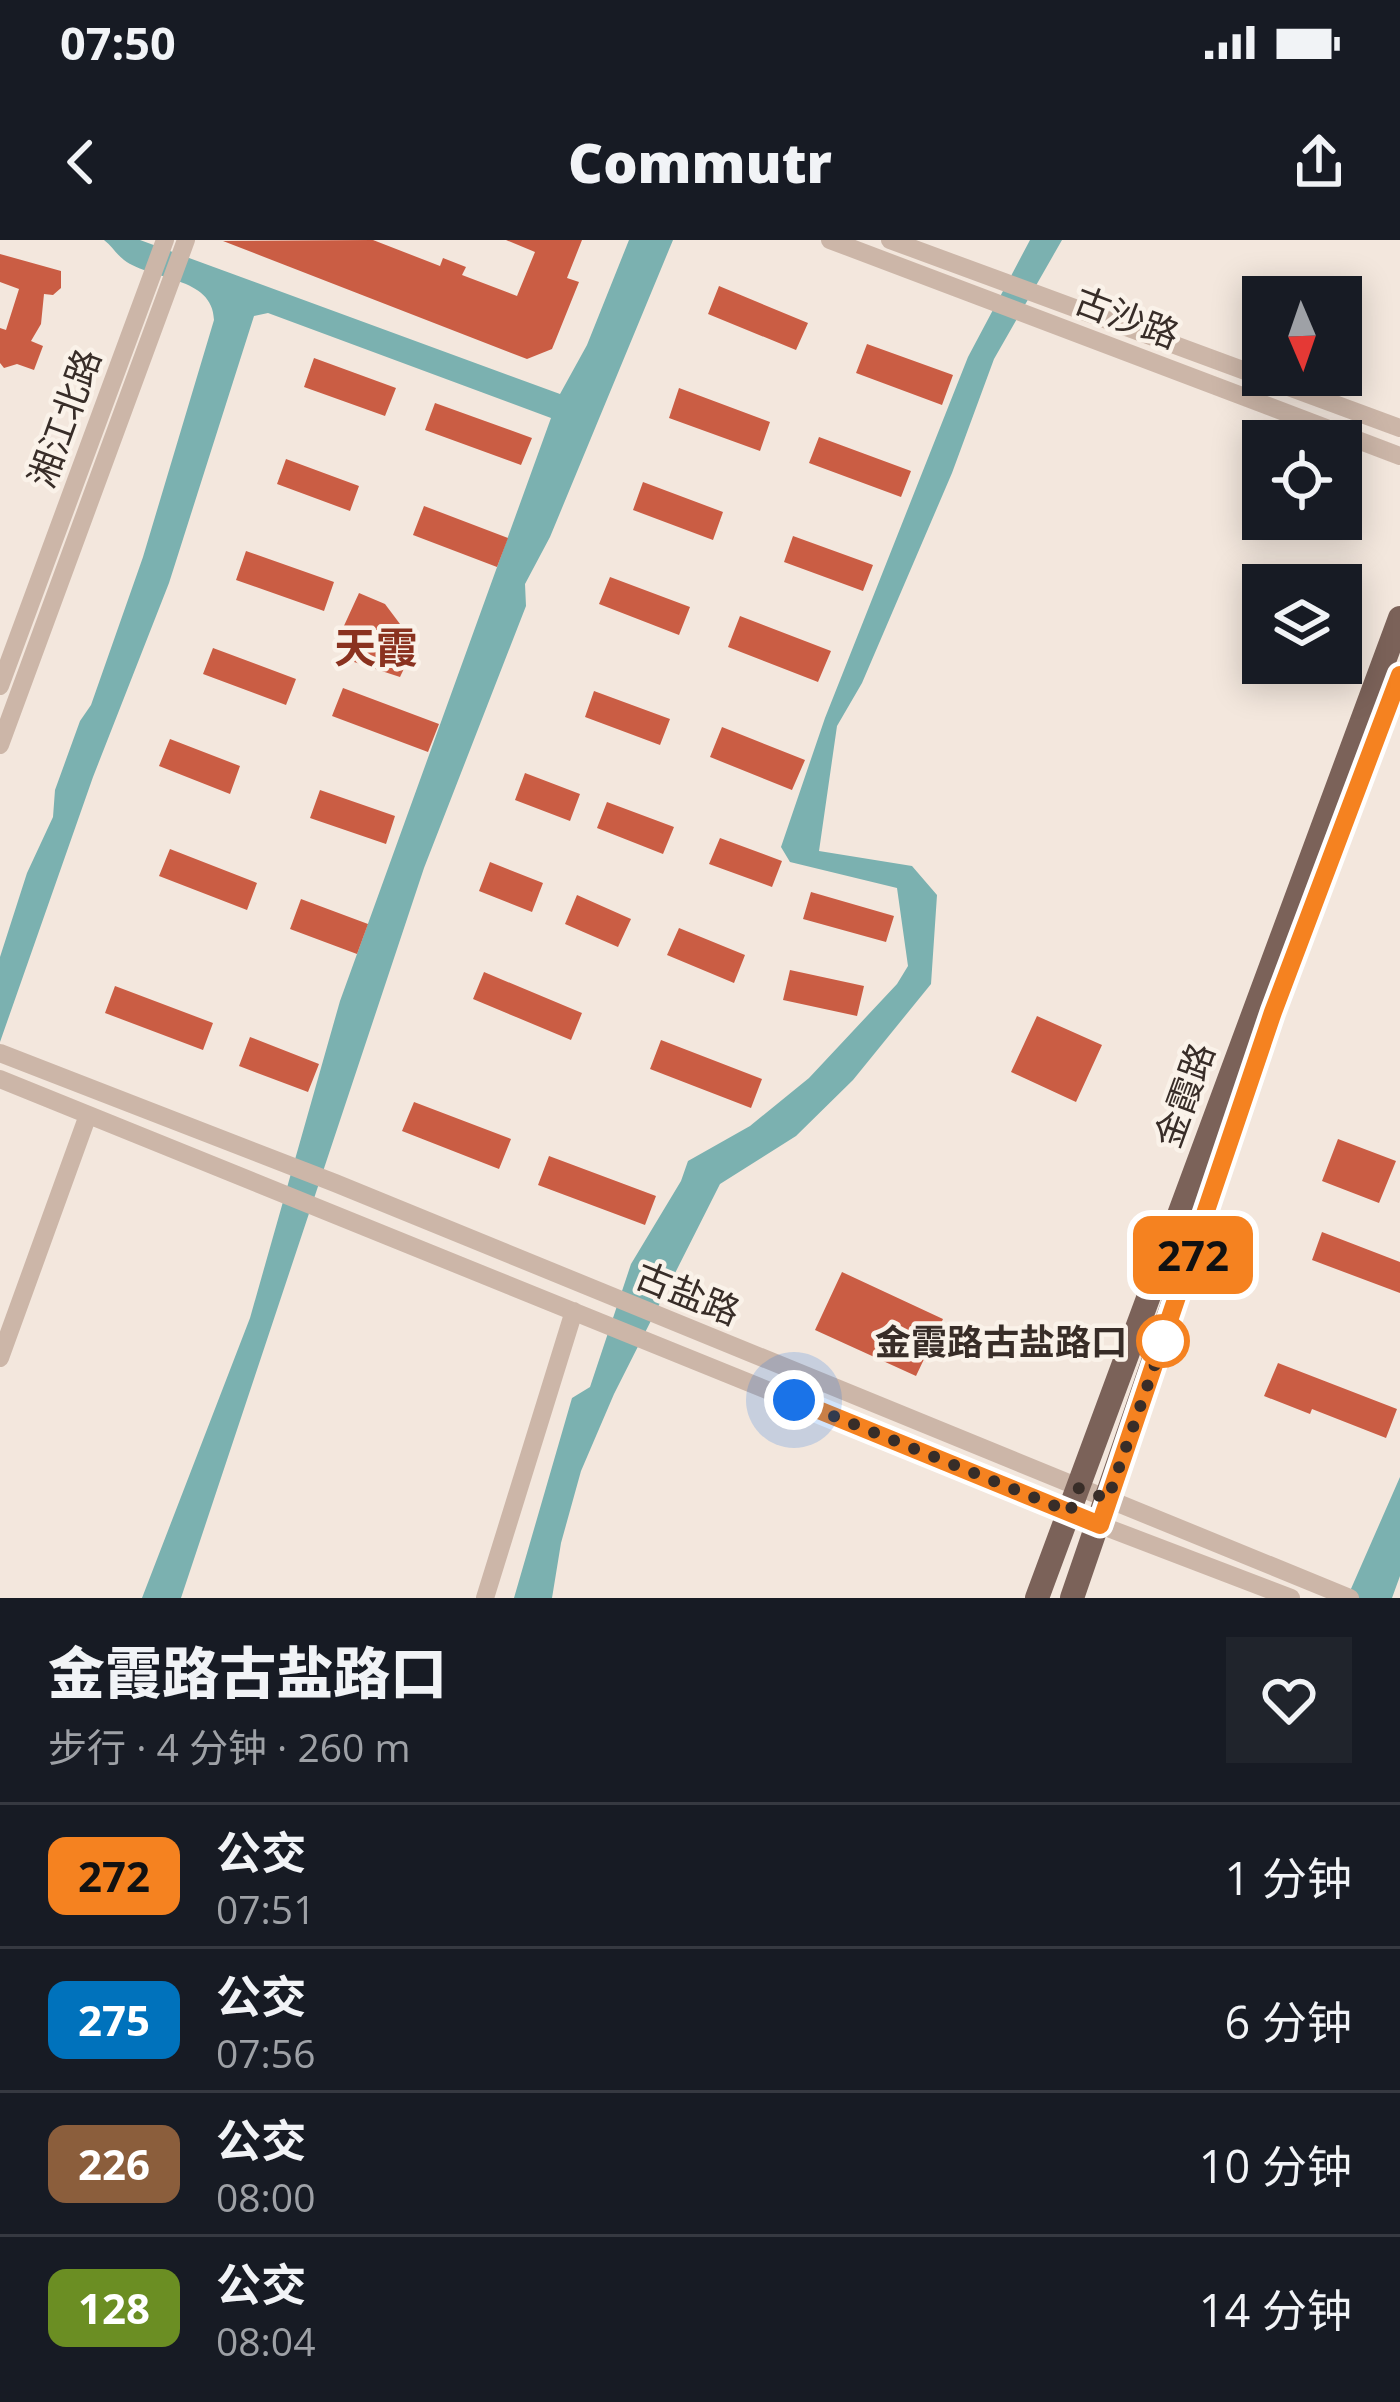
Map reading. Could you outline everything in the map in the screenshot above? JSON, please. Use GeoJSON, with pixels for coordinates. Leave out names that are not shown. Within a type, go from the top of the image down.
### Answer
{"type":"FeatureCollection","features":[{"type":"Feature","properties":{"kind":"main road","name":"金霞路"},"geometry":{"type":"LineString","coordinates":[[1037,1598],[1400,618]]}},
{"type":"Feature","properties":{"kind":"main road","name":"金霞路"},"geometry":{"type":"LineString","coordinates":[[1072,1598],[1273,1012],[1400,675]]}},
{"type":"Feature","properties":{"kind":"street","name":"古沙路"},"geometry":{"type":"LineString","coordinates":[[830,240],[1400,456]]}},
{"type":"Feature","properties":{"kind":"street","name":"古沙路"},"geometry":{"type":"LineString","coordinates":[[890,240],[1400,428]]}},
{"type":"Feature","properties":{"kind":"street","name":"湘江北路"},"geometry":{"type":"LineString","coordinates":[[0,686],[174,244]]}},
{"type":"Feature","properties":{"kind":"street","name":"湘江北路"},"geometry":{"type":"LineString","coordinates":[[0,745],[137,367],[159,282]]}},
{"type":"Feature","properties":{"kind":"street","name":"古盐路"},"geometry":{"type":"LineString","coordinates":[[3,1054],[657,1315],[1074,1500],[1100,1525],[1291,1598]]}},
{"type":"Feature","properties":{"kind":"street","name":"古盐路"},"geometry":{"type":"LineString","coordinates":[[0,1079],[646,1340],[1074,1500],[1108,1499],[1345,1596]]}},
{"type":"Feature","properties":{"kind":"street"},"geometry":{"type":"LineString","coordinates":[[0,1358],[88,1115]]}},
{"type":"Feature","properties":{"kind":"street"},"geometry":{"type":"LineString","coordinates":[[485,1598],[574,1311]]}},
{"type":"Feature","properties":{"kind":"water"},"geometry":{"type":"Polygon","coordinates":[[[104,240],[140,240],[560,394],[587,345],[629,240],[673,240],[550,537],[525,584],[526,606],[424,868],[181,1598],[142,1598],[250,1318],[340,1001],[551,418],[268,313],[254,316],[169,583],[93,777],[0,1042],[0,957],[27,873],[53,817],[55,790],[80,721],[91,705],[143,557],[214,320],[211,306],[192,287],[136,267],[104,240]]]}},
{"type":"Feature","properties":{"kind":"water"},"geometry":{"type":"Polygon","coordinates":[[[1030,240],[1062,240],[994,359],[952,473],[862,683],[837,726],[819,851],[912,866],[937,895],[931,984],[853,1080],[796,1136],[720,1184],[614,1394],[581,1471],[552,1598],[514,1598],[572,1398],[590,1387],[631,1264],[688,1161],[750,1126],[809,1078],[897,984],[908,966],[897,888],[790,862],[781,847],[825,718],[968,357],[1030,240]]]}},
{"type":"Feature","properties":{"kind":"water"},"geometry":{"type":"Polygon","coordinates":[[[1400,1477],[1400,1576],[1392,1598],[1347,1598],[1400,1477]]]}},
{"type":"Feature","properties":{"kind":"building"},"geometry":{"type":"Polygon","coordinates":[[[373,240],[440,266],[443,258],[466,267],[462,275],[517,296],[535,252],[506,240],[582,240],[567,278],[579,282],[552,349],[527,359],[223,241],[373,240]]]}},
{"type":"Feature","properties":{"kind":"building"},"geometry":{"type":"Polygon","coordinates":[[[0,254],[61,271],[61,288],[53,295],[44,294],[41,324],[31,341],[43,346],[34,370],[17,364],[4,368],[0,363],[0,328],[6,330],[19,289],[0,282],[0,254]]]}},
{"type":"Feature","properties":{"kind":"building"},"geometry":{"type":"Polygon","coordinates":[[[719,286],[808,323],[796,350],[708,314],[719,286]]]}},
{"type":"Feature","properties":{"kind":"building"},"geometry":{"type":"Polygon","coordinates":[[[867,344],[953,375],[942,405],[856,373],[867,344]]]}},
{"type":"Feature","properties":{"kind":"building"},"geometry":{"type":"Polygon","coordinates":[[[314,358],[396,388],[385,416],[304,387],[314,358]]]}},
{"type":"Feature","properties":{"kind":"building"},"geometry":{"type":"Polygon","coordinates":[[[679,388],[770,422],[760,451],[669,418],[679,388]]]}},
{"type":"Feature","properties":{"kind":"building"},"geometry":{"type":"Polygon","coordinates":[[[435,403],[532,438],[521,465],[425,430],[435,403]]]}},
{"type":"Feature","properties":{"kind":"building"},"geometry":{"type":"Polygon","coordinates":[[[819,437],[911,471],[901,497],[809,463],[819,437]]]}},
{"type":"Feature","properties":{"kind":"building"},"geometry":{"type":"Polygon","coordinates":[[[286,459],[359,486],[350,511],[277,484],[286,459]]]}},
{"type":"Feature","properties":{"kind":"building"},"geometry":{"type":"Polygon","coordinates":[[[643,482],[723,512],[713,540],[633,510],[643,482]]]}},
{"type":"Feature","properties":{"kind":"building"},"geometry":{"type":"Polygon","coordinates":[[[424,506],[508,538],[497,567],[413,535],[424,506]]]}},
{"type":"Feature","properties":{"kind":"building"},"geometry":{"type":"Polygon","coordinates":[[[793,536],[873,565],[863,591],[784,562],[793,536]]]}},
{"type":"Feature","properties":{"kind":"building"},"geometry":{"type":"Polygon","coordinates":[[[246,551],[334,582],[324,611],[236,580],[246,551]]]}},
{"type":"Feature","properties":{"kind":"building"},"geometry":{"type":"Polygon","coordinates":[[[610,577],[690,607],[679,635],[599,604],[610,577]]]}},
{"type":"Feature","properties":{"kind":"building"},"geometry":{"type":"Polygon","coordinates":[[[359,593],[385,604],[400,624],[410,656],[400,677],[348,660],[345,644],[337,641],[359,593]]]}},
{"type":"Feature","properties":{"kind":"building"},"geometry":{"type":"Polygon","coordinates":[[[740,616],[831,651],[818,682],[728,647],[740,616]]]}},
{"type":"Feature","properties":{"kind":"building"},"geometry":{"type":"Polygon","coordinates":[[[213,648],[296,679],[286,705],[203,674],[213,648]]]}},
{"type":"Feature","properties":{"kind":"building"},"geometry":{"type":"Polygon","coordinates":[[[343,688],[439,724],[428,752],[332,716],[343,688]]]}},
{"type":"Feature","properties":{"kind":"building"},"geometry":{"type":"Polygon","coordinates":[[[594,691],[670,719],[660,745],[585,717],[594,691]]]}},
{"type":"Feature","properties":{"kind":"building"},"geometry":{"type":"Polygon","coordinates":[[[722,727],[805,760],[792,790],[710,757],[722,727]]]}},
{"type":"Feature","properties":{"kind":"building"},"geometry":{"type":"Polygon","coordinates":[[[170,739],[240,766],[230,794],[159,766],[170,739]]]}},
{"type":"Feature","properties":{"kind":"building"},"geometry":{"type":"Polygon","coordinates":[[[525,773],[580,794],[570,821],[515,800],[525,773]]]}},
{"type":"Feature","properties":{"kind":"building"},"geometry":{"type":"Polygon","coordinates":[[[320,790],[395,816],[386,844],[310,818],[320,790]]]}},
{"type":"Feature","properties":{"kind":"building"},"geometry":{"type":"Polygon","coordinates":[[[607,802],[674,827],[663,854],[597,828],[607,802]]]}},
{"type":"Feature","properties":{"kind":"building"},"geometry":{"type":"Polygon","coordinates":[[[720,838],[782,861],[772,887],[709,864],[720,838]]]}},
{"type":"Feature","properties":{"kind":"building"},"geometry":{"type":"Polygon","coordinates":[[[170,849],[257,883],[247,910],[159,876],[170,849]]]}},
{"type":"Feature","properties":{"kind":"building"},"geometry":{"type":"Polygon","coordinates":[[[490,862],[543,883],[532,912],[479,891],[490,862]]]}},
{"type":"Feature","properties":{"kind":"building"},"geometry":{"type":"Polygon","coordinates":[[[811,892],[894,916],[886,942],[803,919],[811,892]]]}},
{"type":"Feature","properties":{"kind":"building"},"geometry":{"type":"Polygon","coordinates":[[[577,895],[631,919],[618,947],[565,924],[577,895]]]}},
{"type":"Feature","properties":{"kind":"building"},"geometry":{"type":"Polygon","coordinates":[[[301,899],[368,924],[357,954],[290,929],[301,899]]]}},
{"type":"Feature","properties":{"kind":"building"},"geometry":{"type":"Polygon","coordinates":[[[679,928],[745,955],[734,983],[667,955],[679,928]]]}},
{"type":"Feature","properties":{"kind":"building"},"geometry":{"type":"Polygon","coordinates":[[[790,970],[864,986],[857,1016],[783,1000],[790,970]]]}},
{"type":"Feature","properties":{"kind":"building"},"geometry":{"type":"Polygon","coordinates":[[[484,972],[582,1013],[571,1040],[473,999],[484,972]]]}},
{"type":"Feature","properties":{"kind":"building"},"geometry":{"type":"Polygon","coordinates":[[[115,986],[213,1023],[203,1050],[105,1013],[115,986]]]}},
{"type":"Feature","properties":{"kind":"building"},"geometry":{"type":"Polygon","coordinates":[[[1037,1016],[1102,1045],[1076,1102],[1011,1072],[1037,1016]]]}},
{"type":"Feature","properties":{"kind":"building"},"geometry":{"type":"Polygon","coordinates":[[[250,1037],[319,1064],[308,1092],[239,1066],[250,1037]]]}},
{"type":"Feature","properties":{"kind":"building"},"geometry":{"type":"Polygon","coordinates":[[[661,1040],[762,1079],[751,1108],[650,1069],[661,1040]]]}},
{"type":"Feature","properties":{"kind":"building"},"geometry":{"type":"Polygon","coordinates":[[[414,1102],[511,1139],[499,1169],[402,1131],[414,1102]]]}},
{"type":"Feature","properties":{"kind":"building"},"geometry":{"type":"Polygon","coordinates":[[[1338,1139],[1396,1161],[1379,1203],[1322,1181],[1338,1139]]]}},
{"type":"Feature","properties":{"kind":"building"},"geometry":{"type":"Polygon","coordinates":[[[549,1156],[656,1196],[645,1225],[538,1185],[549,1156]]]}},
{"type":"Feature","properties":{"kind":"building"},"geometry":{"type":"Polygon","coordinates":[[[1322,1232],[1400,1262],[1400,1293],[1312,1260],[1322,1232]]]}},
{"type":"Feature","properties":{"kind":"building"},"geometry":{"type":"Polygon","coordinates":[[[842,1272],[943,1319],[916,1376],[815,1330],[842,1272]]]}},
{"type":"Feature","properties":{"kind":"building"},"geometry":{"type":"Polygon","coordinates":[[[1278,1363],[1397,1409],[1386,1438],[1264,1396],[1278,1363]]]}},
{"type":"Feature","properties":{"kind":"bus line","name":"272"},"geometry":{"type":"LineString","coordinates":[[794,1400],[1100,1525],[1273,1012],[1400,675]]}},
{"type":"Feature","properties":{"kind":"place","name":"金霞路古盐路口"},"geometry":{"type":"Point","coordinates":[1163,1341]}},
{"type":"Feature","properties":{"kind":"district","name":"天霞"},"geometry":{"type":"Point","coordinates":[376,646]}},
{"type":"Feature","properties":{"kind":"route"},"geometry":{"type":"LineString","coordinates":[[794,1400],[1070,1512],[1078,1488],[1108,1499],[1163,1341]]}}]}
